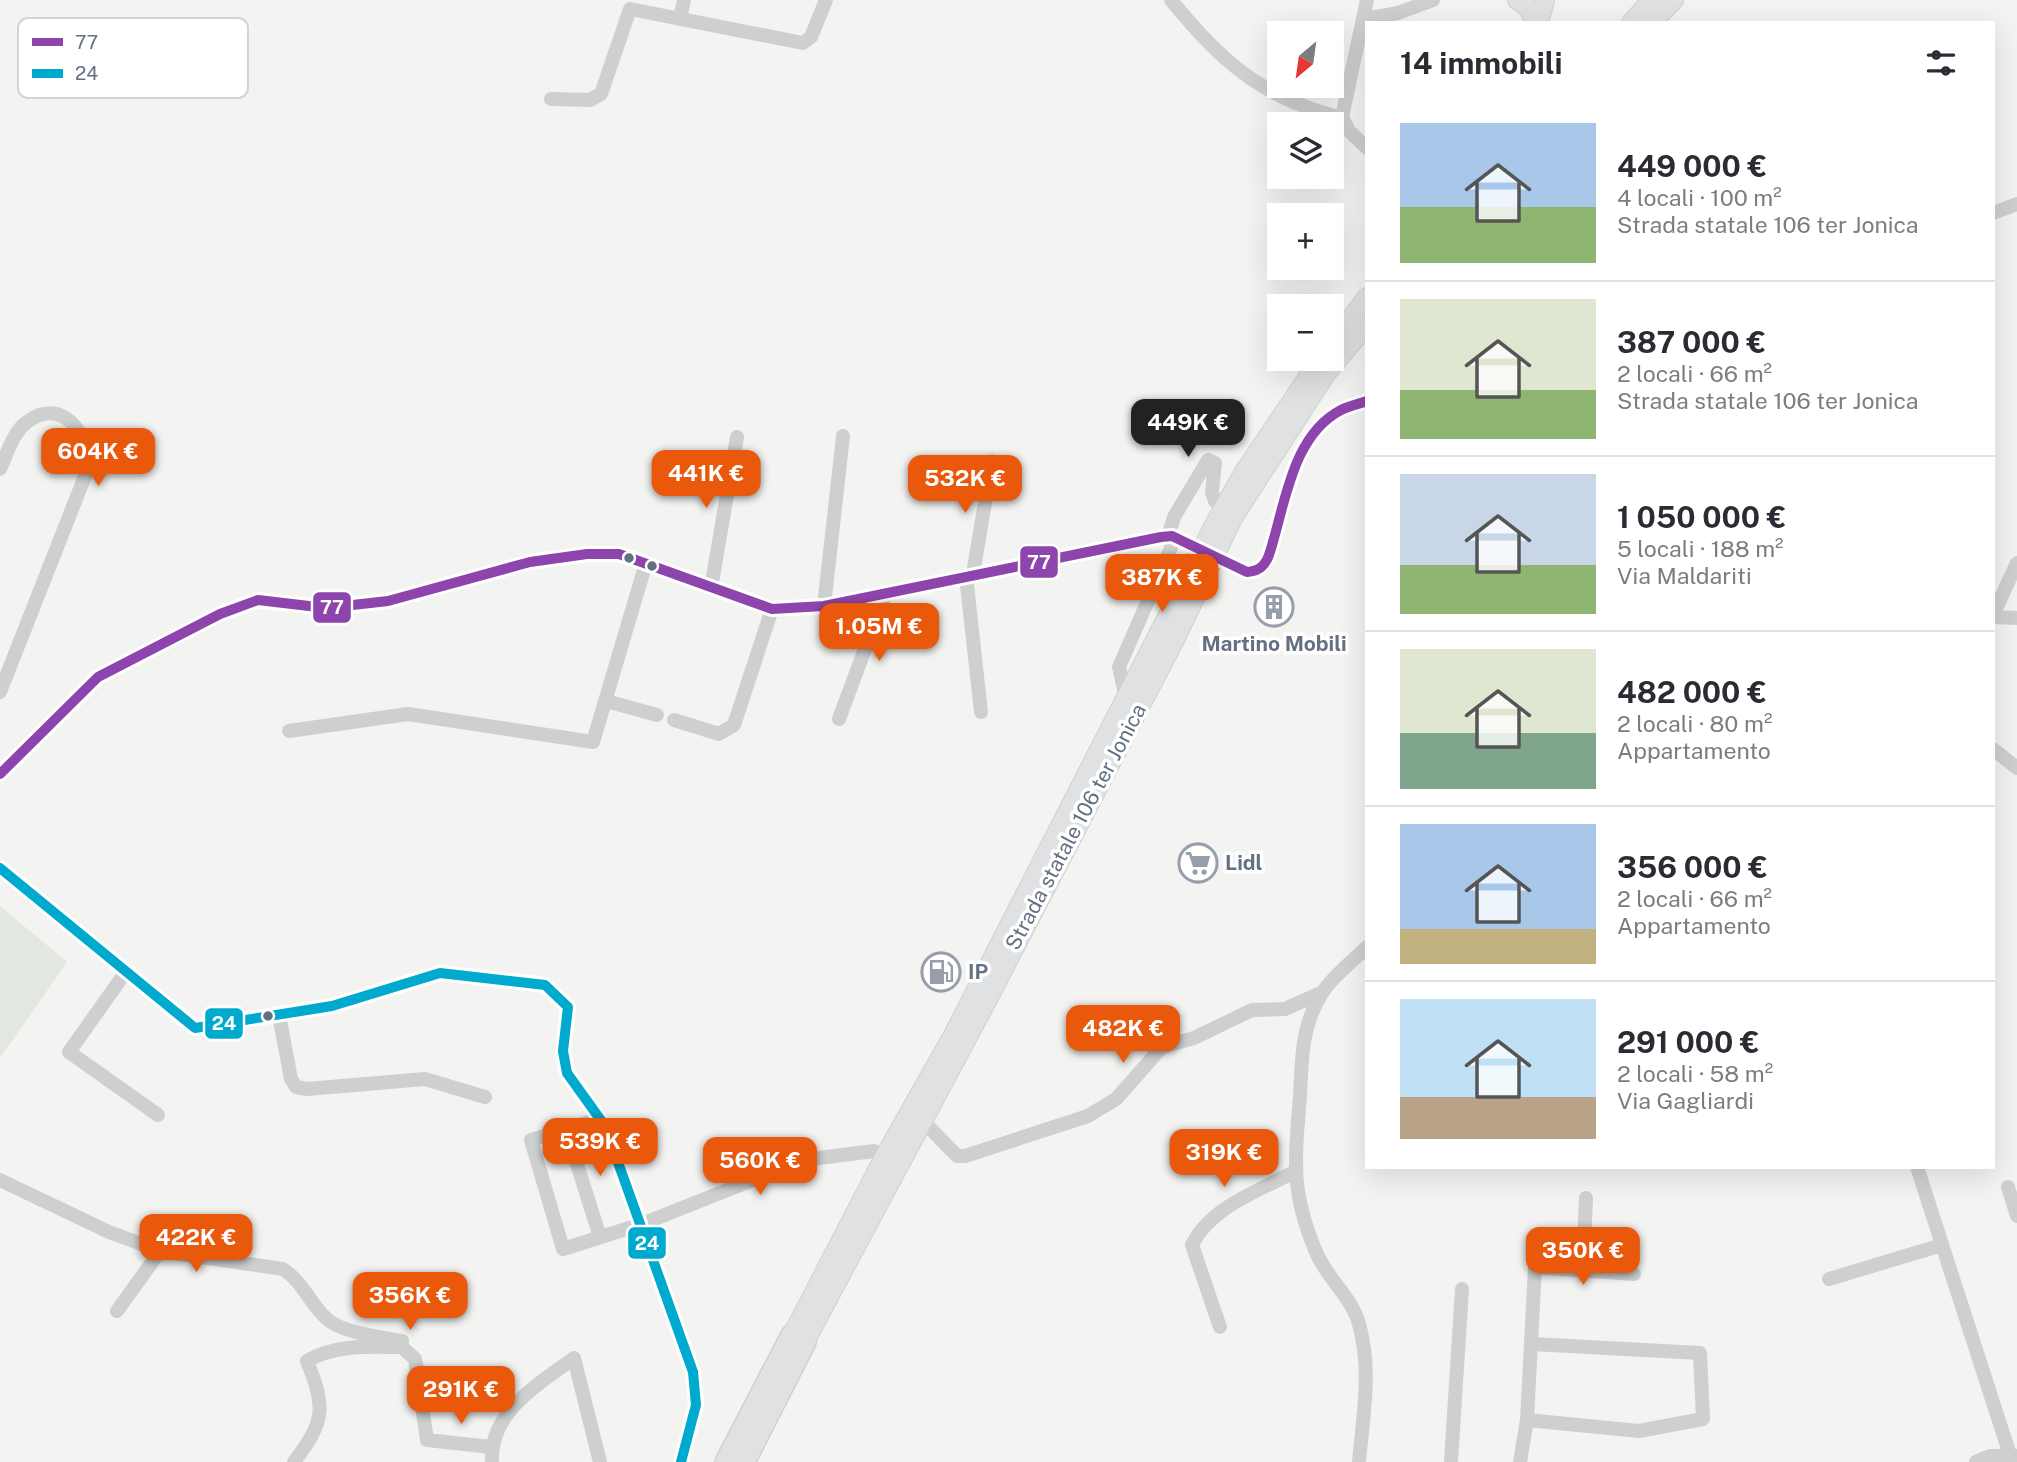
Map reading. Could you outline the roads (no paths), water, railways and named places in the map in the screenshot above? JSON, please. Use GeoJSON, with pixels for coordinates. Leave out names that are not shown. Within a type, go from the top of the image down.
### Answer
{"type":"FeatureCollection","features":[{"type":"Feature","properties":{"kind":"highway"},"geometry":{"type":"LineString","coordinates":[[726,1462],[798,1338]]}},
{"type":"Feature","properties":{"kind":"highway"},"geometry":{"type":"LineString","coordinates":[[744,1462],[798,1338]]}},
{"type":"Feature","properties":{"kind":"main road"},"geometry":{"type":"LineString","coordinates":[[1517,0],[1526,6],[1537,21]]}},
{"type":"Feature","properties":{"kind":"main road"},"geometry":{"type":"LineString","coordinates":[[1539,21],[1545,0]]}},
{"type":"Feature","properties":{"kind":"main road"},"geometry":{"type":"LineString","coordinates":[[1636,21],[1658,13]]}},
{"type":"Feature","properties":{"kind":"main road"},"geometry":{"type":"LineString","coordinates":[[1344,327],[1365,300]]}},
{"type":"Feature","properties":{"kind":"main road","name":"Strada statale 106 ter Jonica"},"geometry":{"type":"LineString","coordinates":[[798,1338],[922,1120],[1175,640],[1233,519],[1326,374],[1365,327]]}},
{"type":"Feature","properties":{"kind":"main road","name":"Strada statale 106 ter Jonica"},"geometry":{"type":"LineString","coordinates":[[798,1338],[884,1157],[953,1035],[1125,694],[1224,506],[1312,371]]}},
{"type":"Feature","properties":{"kind":"street"},"geometry":{"type":"LineString","coordinates":[[680,19],[684,0]]}},
{"type":"Feature","properties":{"kind":"street"},"geometry":{"type":"LineString","coordinates":[[551,99],[590,100],[601,94],[630,9],[803,43],[811,37],[826,0]]}},
{"type":"Feature","properties":{"kind":"street"},"geometry":{"type":"LineString","coordinates":[[1171,0],[1206,44],[1250,80],[1267,91],[1318,112]]}},
{"type":"Feature","properties":{"kind":"street"},"geometry":{"type":"LineString","coordinates":[[1343,112],[1367,0]]}},
{"type":"Feature","properties":{"kind":"street"},"geometry":{"type":"LineString","coordinates":[[1365,19],[1433,0]]}},
{"type":"Feature","properties":{"kind":"street"},"geometry":{"type":"LineString","coordinates":[[1344,121],[1349,131],[1365,146]]}},
{"type":"Feature","properties":{"kind":"street"},"geometry":{"type":"LineString","coordinates":[[1995,211],[2017,204]]}},
{"type":"Feature","properties":{"kind":"street"},"geometry":{"type":"LineString","coordinates":[[0,774],[98,677],[220,614],[258,600],[326,608],[388,601],[530,562],[587,554],[619,554],[772,608],[824,606],[969,575],[1177,539],[1247,572],[1261,568],[1267,562],[1301,454],[1311,435],[1341,410],[1365,402]]}},
{"type":"Feature","properties":{"kind":"street"},"geometry":{"type":"LineString","coordinates":[[0,469],[16,434],[26,422],[40,415],[57,415],[72,422],[83,433],[89,448],[89,466],[0,692]]}},
{"type":"Feature","properties":{"kind":"street"},"geometry":{"type":"LineString","coordinates":[[824,606],[843,436]]}},
{"type":"Feature","properties":{"kind":"street"},"geometry":{"type":"LineString","coordinates":[[711,588],[737,437]]}},
{"type":"Feature","properties":{"kind":"street"},"geometry":{"type":"LineString","coordinates":[[1125,694],[1119,667],[1177,539],[1174,517],[1208,460],[1214,463],[1212,492],[1215,501],[1224,506]]}},
{"type":"Feature","properties":{"kind":"street"},"geometry":{"type":"LineString","coordinates":[[981,712],[969,575],[992,461]]}},
{"type":"Feature","properties":{"kind":"street"},"geometry":{"type":"LineString","coordinates":[[1995,612],[2017,563]]}},
{"type":"Feature","properties":{"kind":"street"},"geometry":{"type":"LineString","coordinates":[[289,731],[408,714],[593,742],[646,564]]}},
{"type":"Feature","properties":{"kind":"street"},"geometry":{"type":"LineString","coordinates":[[839,719],[885,594]]}},
{"type":"Feature","properties":{"kind":"street"},"geometry":{"type":"LineString","coordinates":[[674,720],[719,734],[734,725],[772,608]]}},
{"type":"Feature","properties":{"kind":"street"},"geometry":{"type":"LineString","coordinates":[[1995,616],[2017,618]]}},
{"type":"Feature","properties":{"kind":"street"},"geometry":{"type":"LineString","coordinates":[[1995,627],[2017,627]]}},
{"type":"Feature","properties":{"kind":"street"},"geometry":{"type":"LineString","coordinates":[[606,701],[657,715]]}},
{"type":"Feature","properties":{"kind":"street"},"geometry":{"type":"LineString","coordinates":[[1995,751],[2017,768]]}},
{"type":"Feature","properties":{"kind":"street"},"geometry":{"type":"LineString","coordinates":[[0,869],[195,1028],[332,1006],[440,973],[545,985],[568,1007],[563,1051],[567,1073],[605,1126],[693,1372],[696,1405],[681,1462]]}},
{"type":"Feature","properties":{"kind":"street"},"geometry":{"type":"LineString","coordinates":[[922,1120],[957,1156],[1088,1116],[1116,1099],[1162,1047],[1214,1030],[1252,1010],[1285,1009],[1323,992],[1365,949]]}},
{"type":"Feature","properties":{"kind":"street"},"geometry":{"type":"LineString","coordinates":[[125,973],[69,1052],[158,1115]]}},
{"type":"Feature","properties":{"kind":"street"},"geometry":{"type":"LineString","coordinates":[[1323,992],[1300,1053],[1294,1171],[1307,1229],[1317,1256],[1329,1278],[1353,1306],[1360,1326],[1367,1372],[1359,1462]]}},
{"type":"Feature","properties":{"kind":"street"},"geometry":{"type":"LineString","coordinates":[[279,1015],[290,1079],[296,1087],[307,1089],[425,1079],[485,1097]]}},
{"type":"Feature","properties":{"kind":"street"},"geometry":{"type":"LineString","coordinates":[[599,1119],[531,1140],[563,1249],[642,1224],[803,1160],[874,1151],[884,1157]]}},
{"type":"Feature","properties":{"kind":"street"},"geometry":{"type":"LineString","coordinates":[[566,1129],[600,1237]]}},
{"type":"Feature","properties":{"kind":"street"},"geometry":{"type":"LineString","coordinates":[[1918,1169],[2014,1455],[1990,1456],[1976,1462]]}},
{"type":"Feature","properties":{"kind":"street"},"geometry":{"type":"LineString","coordinates":[[1220,1327],[1192,1245],[1197,1233],[1220,1212],[1294,1171]]}},
{"type":"Feature","properties":{"kind":"street"},"geometry":{"type":"LineString","coordinates":[[0,1180],[109,1232],[160,1251],[283,1269],[294,1276],[328,1321],[362,1333],[402,1342],[402,1347],[415,1359],[427,1440],[491,1455],[513,1404],[574,1357],[600,1462]]}},
{"type":"Feature","properties":{"kind":"street"},"geometry":{"type":"LineString","coordinates":[[2008,1187],[2017,1216]]}},
{"type":"Feature","properties":{"kind":"street"},"geometry":{"type":"LineString","coordinates":[[1583,1270],[1586,1198]]}},
{"type":"Feature","properties":{"kind":"street"},"geometry":{"type":"LineString","coordinates":[[1829,1279],[1942,1245]]}},
{"type":"Feature","properties":{"kind":"street"},"geometry":{"type":"LineString","coordinates":[[117,1311],[160,1251]]}},
{"type":"Feature","properties":{"kind":"street"},"geometry":{"type":"LineString","coordinates":[[1520,1462],[1527,1420],[1535,1267],[1634,1273]]}},
{"type":"Feature","properties":{"kind":"street"},"geometry":{"type":"LineString","coordinates":[[1451,1462],[1462,1289]]}},
{"type":"Feature","properties":{"kind":"street"},"geometry":{"type":"LineString","coordinates":[[1527,1420],[1639,1431],[1703,1419],[1700,1353],[1532,1344]]}},
{"type":"Feature","properties":{"kind":"street"},"geometry":{"type":"LineString","coordinates":[[294,1462],[308,1444],[320,1416],[320,1394],[307,1362],[323,1352],[352,1347],[402,1347]]}},
{"type":"Feature","properties":{"kind":"place","name":"Martino Mobili"},"geometry":{"type":"Point","coordinates":[1274,607]}},
{"type":"Feature","properties":{"kind":"place","name":"Lidl"},"geometry":{"type":"Point","coordinates":[1198,863]}},
{"type":"Feature","properties":{"kind":"place","name":"IP"},"geometry":{"type":"Point","coordinates":[941,972]}}]}
